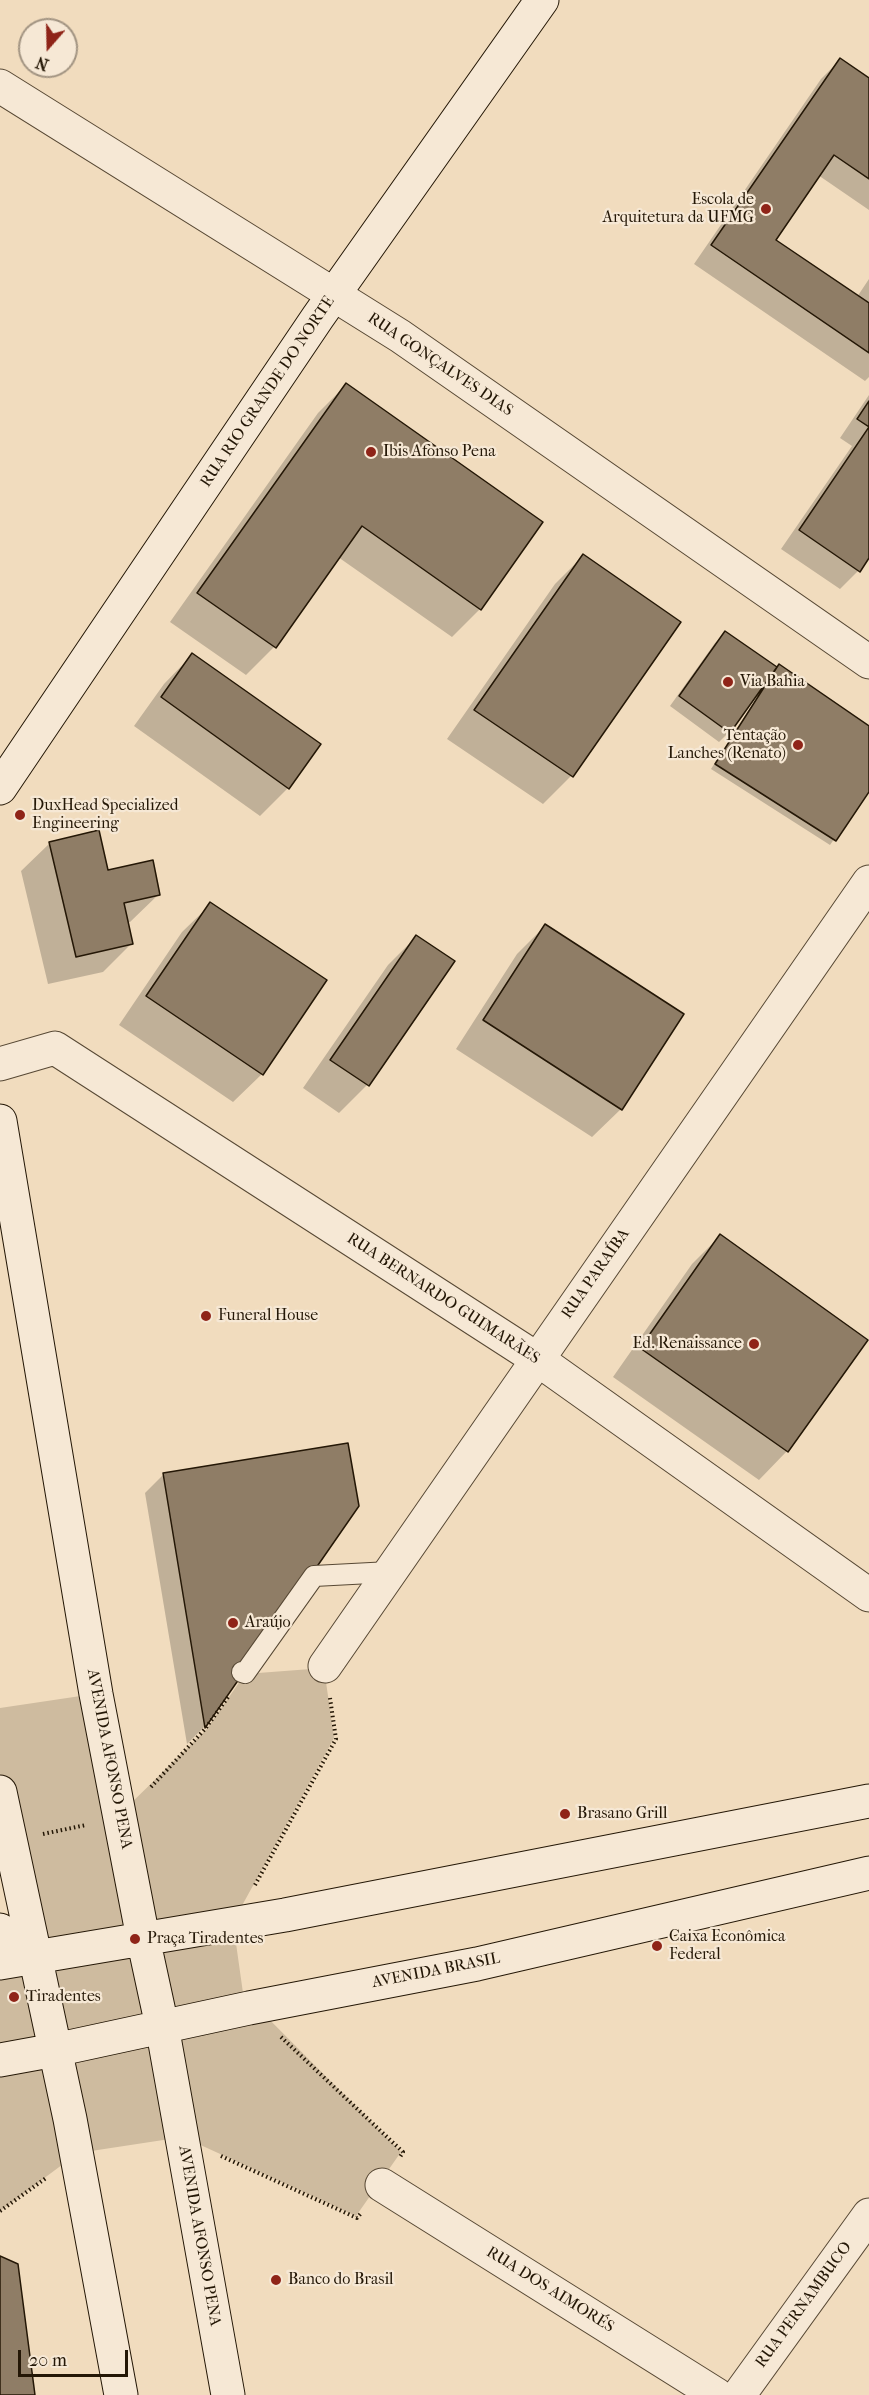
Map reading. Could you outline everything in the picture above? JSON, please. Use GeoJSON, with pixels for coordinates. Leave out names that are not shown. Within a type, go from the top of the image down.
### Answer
{"type":"FeatureCollection","features":[{"type":"Feature","properties":{"kind":"street","name":"RUA RIO GRANDE DO NORTE"},"geometry":{"type":"LineString","coordinates":[[0,788],[327,306],[542,0]]}},
{"type":"Feature","properties":{"kind":"street"},"geometry":{"type":"LineString","coordinates":[[0,86],[327,306]]}},
{"type":"Feature","properties":{"kind":"street","name":"RUA GONÇALVES DIAS"},"geometry":{"type":"LineString","coordinates":[[327,306],[344,319],[400,336],[869,662]]}},
{"type":"Feature","properties":{"kind":"street","name":"RUA PARAÍBA"},"geometry":{"type":"LineString","coordinates":[[325,1666],[869,882]]}},
{"type":"Feature","properties":{"kind":"street","name":"RUA BERNARDO GUIMARÃES"},"geometry":{"type":"LineString","coordinates":[[0,1064],[55,1048],[537,1359],[869,1595]]}},
{"type":"Feature","properties":{"kind":"street","name":"AVENIDA AFONSO PENA"},"geometry":{"type":"LineString","coordinates":[[0,1121],[96,1694],[162,2026],[228,2395]]}},
{"type":"Feature","properties":{"kind":"street"},"geometry":{"type":"LineString","coordinates":[[0,1963],[320,1908],[869,1800]]}},
{"type":"Feature","properties":{"kind":"street"},"geometry":{"type":"LineString","coordinates":[[3,1812],[37,1956],[77,2154],[121,2395]]}},
{"type":"Feature","properties":{"kind":"street","name":"AVENIDA BRASIL"},"geometry":{"type":"LineString","coordinates":[[0,2060],[249,2008],[477,1964],[869,1873]]}},
{"type":"Feature","properties":{"kind":"street"},"geometry":{"type":"LineString","coordinates":[[0,1930],[37,1956]]}},
{"type":"Feature","properties":{"kind":"street","name":"RUA DOS AIMORÉS"},"geometry":{"type":"LineString","coordinates":[[382,2185],[717,2395]]}},
{"type":"Feature","properties":{"kind":"street","name":"RUA PERNAMBUCO"},"geometry":{"type":"LineString","coordinates":[[739,2395],[869,2215]]}},
{"type":"Feature","properties":{"kind":"lane"},"geometry":{"type":"LineString","coordinates":[[244,1673],[314,1576],[390,1572]]}},
{"type":"Feature","properties":{"kind":"path"},"geometry":{"type":"LineString","coordinates":[[234,1923],[336,1739],[325,1666]]}},
{"type":"Feature","properties":{"kind":"path"},"geometry":{"type":"LineString","coordinates":[[3,1812],[121,1818],[206,1729],[244,1673]]}},
{"type":"Feature","properties":{"kind":"path"},"geometry":{"type":"LineString","coordinates":[[182,2138],[357,2218],[403,2152],[249,2008]]}},
{"type":"Feature","properties":{"kind":"path"},"geometry":{"type":"LineString","coordinates":[[0,2211],[77,2154]]}},
{"type":"Feature","properties":{"kind":"shaded area","name":"Praça Tiradentes"},"geometry":{"type":"Polygon","coordinates":[[[324,1668],[334,1738],[233,1922],[243,1993],[401,2152],[356,2216],[183,2137],[78,2153],[0,2211],[0,1964],[38,1956],[0,1773],[0,1708],[94,1694],[125,1809],[206,1730],[245,1674],[324,1668]]]}},
{"type":"Feature","properties":{"kind":"building","name":"Escola de Arquitetura da UFMG"},"geometry":{"type":"Polygon","coordinates":[[[840,58],[869,78],[869,179],[834,155],[776,240],[869,303],[869,353],[711,245],[840,58]]]}},
{"type":"Feature","properties":{"kind":"building","name":"Ibis Afonso Pena"},"geometry":{"type":"Polygon","coordinates":[[[346,383],[543,522],[481,610],[362,526],[276,648],[197,593],[346,383]]]}},
{"type":"Feature","properties":{"kind":"building"},"geometry":{"type":"Polygon","coordinates":[[[869,401],[869,427],[857,419],[869,401]]]}},
{"type":"Feature","properties":{"kind":"building"},"geometry":{"type":"Polygon","coordinates":[[[869,427],[869,558],[860,572],[799,530],[869,427]]]}},
{"type":"Feature","properties":{"kind":"building"},"geometry":{"type":"Polygon","coordinates":[[[583,554],[681,622],[573,777],[474,710],[583,554]]]}},
{"type":"Feature","properties":{"kind":"building","name":"Via Bahia"},"geometry":{"type":"Polygon","coordinates":[[[725,631],[777,667],[730,733],[679,696],[725,631]]]}},
{"type":"Feature","properties":{"kind":"building"},"geometry":{"type":"Polygon","coordinates":[[[192,653],[321,744],[289,789],[161,697],[192,653]]]}},
{"type":"Feature","properties":{"kind":"building","name":"Tentação Lanches (Renato)"},"geometry":{"type":"Polygon","coordinates":[[[779,664],[869,726],[869,792],[836,841],[715,764],[779,664]]]}},
{"type":"Feature","properties":{"kind":"building"},"geometry":{"type":"Polygon","coordinates":[[[99,830],[108,870],[153,860],[160,895],[124,903],[133,944],[76,957],[49,842],[99,830]]]}},
{"type":"Feature","properties":{"kind":"building"},"geometry":{"type":"Polygon","coordinates":[[[210,902],[327,980],[263,1075],[146,996],[210,902]]]}},
{"type":"Feature","properties":{"kind":"building"},"geometry":{"type":"Polygon","coordinates":[[[545,924],[684,1014],[622,1110],[483,1020],[545,924]]]}},
{"type":"Feature","properties":{"kind":"building"},"geometry":{"type":"Polygon","coordinates":[[[416,935],[455,961],[369,1086],[330,1060],[416,935]]]}},
{"type":"Feature","properties":{"kind":"building","name":"Ed. Renaissance"},"geometry":{"type":"Polygon","coordinates":[[[720,1234],[868,1340],[788,1452],[640,1348],[720,1234]]]}},
{"type":"Feature","properties":{"kind":"building","name":"Araújo"},"geometry":{"type":"Polygon","coordinates":[[[348,1443],[359,1506],[205,1728],[163,1473],[348,1443]]]}},
{"type":"Feature","properties":{"kind":"building"},"geometry":{"type":"Polygon","coordinates":[[[0,2256],[18,2264],[35,2395],[0,2395],[0,2256]]]}},
{"type":"Feature","properties":{"kind":"place","name":"Escola de Arquitetura da UFMG"},"geometry":{"type":"Point","coordinates":[766,209]}},
{"type":"Feature","properties":{"kind":"place","name":"Ibis Afonso Pena"},"geometry":{"type":"Point","coordinates":[371,452]}},
{"type":"Feature","properties":{"kind":"place","name":"Via Bahia"},"geometry":{"type":"Point","coordinates":[728,682]}},
{"type":"Feature","properties":{"kind":"place","name":"Tentação Lanches (Renato)"},"geometry":{"type":"Point","coordinates":[798,745]}},
{"type":"Feature","properties":{"kind":"place","name":"DuxHead Specialized Engineering"},"geometry":{"type":"Point","coordinates":[20,815]}},
{"type":"Feature","properties":{"kind":"place","name":"Funeral House"},"geometry":{"type":"Point","coordinates":[206,1316]}},
{"type":"Feature","properties":{"kind":"place","name":"Ed. Renaissance"},"geometry":{"type":"Point","coordinates":[754,1344]}},
{"type":"Feature","properties":{"kind":"place","name":"Araújo"},"geometry":{"type":"Point","coordinates":[233,1623]}},
{"type":"Feature","properties":{"kind":"place","name":"Brasano Grill"},"geometry":{"type":"Point","coordinates":[565,1814]}},
{"type":"Feature","properties":{"kind":"place","name":"Praça Tiradentes"},"geometry":{"type":"Point","coordinates":[135,1939]}},
{"type":"Feature","properties":{"kind":"place","name":"Caixa Econômica Federal"},"geometry":{"type":"Point","coordinates":[657,1946]}},
{"type":"Feature","properties":{"kind":"place","name":"Tiradentes"},"geometry":{"type":"Point","coordinates":[14,1997]}},
{"type":"Feature","properties":{"kind":"place","name":"Banco do Brasil"},"geometry":{"type":"Point","coordinates":[276,2280]}}]}
